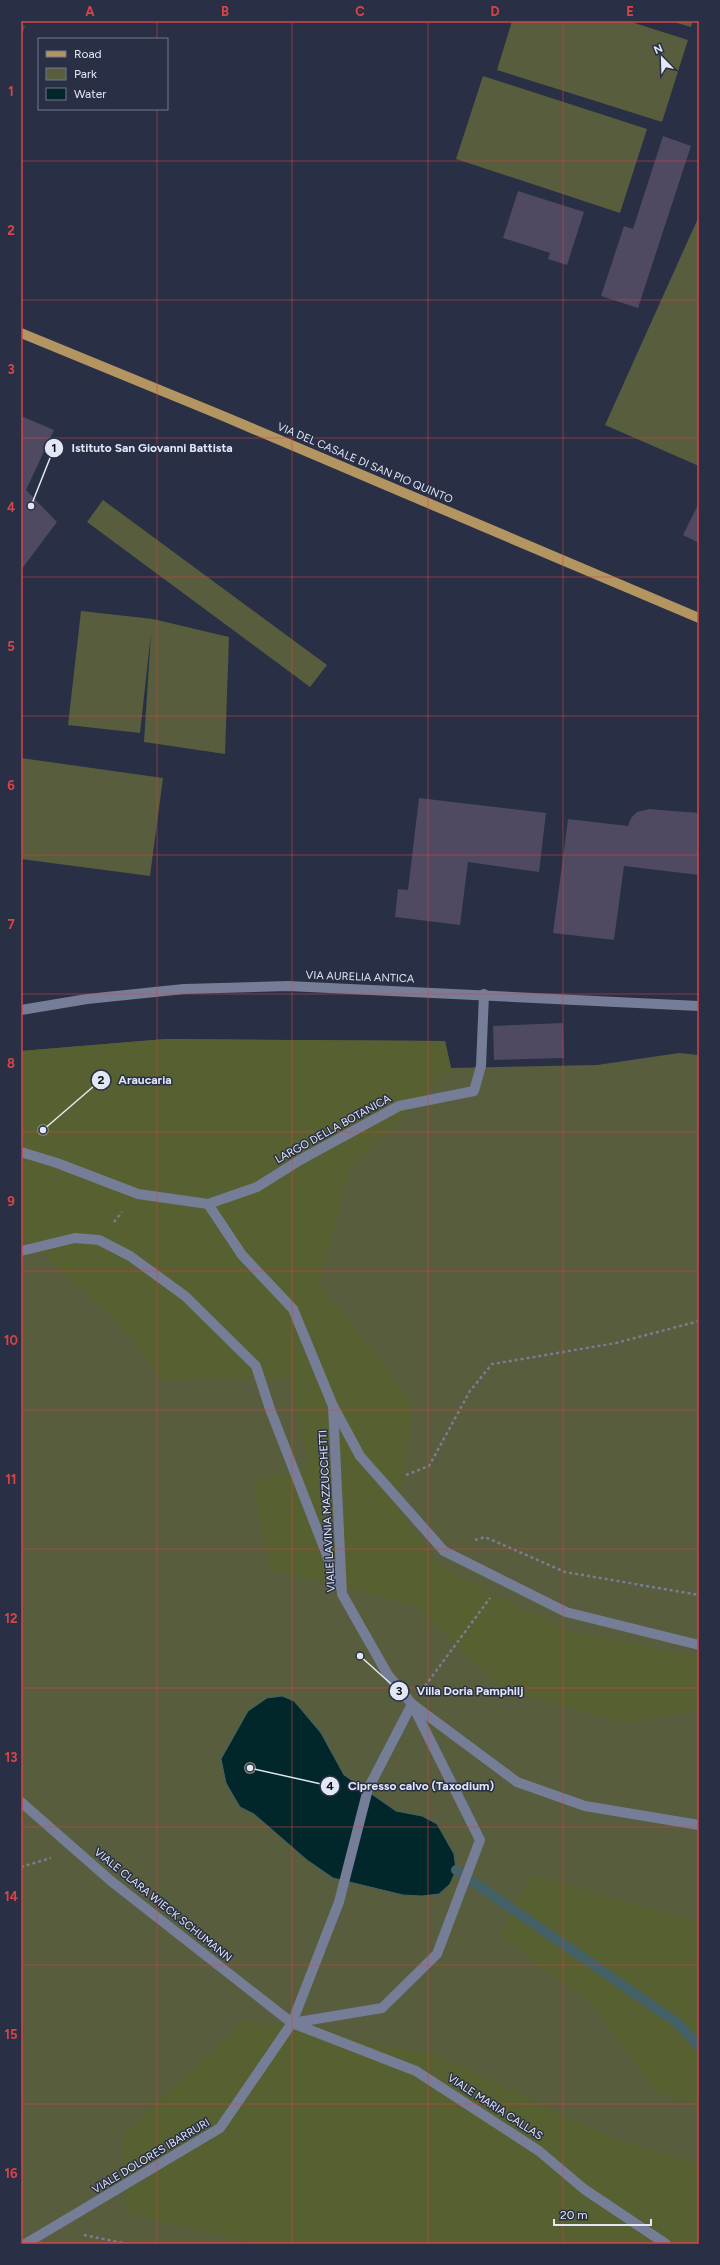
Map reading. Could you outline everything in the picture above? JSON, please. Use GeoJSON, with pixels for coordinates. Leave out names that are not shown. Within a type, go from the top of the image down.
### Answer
{"type":"FeatureCollection","features":[{"type":"Feature","properties":{"kind":"main road","name":"VIA DEL CASALE DI SAN PIO QUINTO"},"geometry":{"type":"LineString","coordinates":[[21,333],[223,416],[699,618]]}},
{"type":"Feature","properties":{"kind":"street","name":"VIA AURELIA ANTICA"},"geometry":{"type":"LineString","coordinates":[[21,1010],[87,999],[236,986],[288,986],[484,994],[699,1006]]}},
{"type":"Feature","properties":{"kind":"street","name":"LARGO DELLA BOTANICA"},"geometry":{"type":"LineString","coordinates":[[208,1204],[257,1187],[300,1160],[399,1106],[474,1090],[481,1066],[484,994]]}},
{"type":"Feature","properties":{"kind":"street"},"geometry":{"type":"LineString","coordinates":[[21,1152],[57,1163],[138,1194],[208,1204],[242,1255],[294,1309],[333,1406],[360,1456],[444,1551],[566,1612],[699,1645]]}},
{"type":"Feature","properties":{"kind":"street"},"geometry":{"type":"LineString","coordinates":[[21,1251],[75,1238],[99,1240],[130,1256],[184,1296],[256,1366],[270,1409],[342,1594]]}},
{"type":"Feature","properties":{"kind":"street","name":"VIALE LAVINIA MAZZUCCHETTI"},"geometry":{"type":"LineString","coordinates":[[292,2023],[382,2008],[437,1954],[480,1840],[412,1704],[388,1675],[342,1594],[333,1406]]}},
{"type":"Feature","properties":{"kind":"street"},"geometry":{"type":"LineString","coordinates":[[412,1704],[517,1782],[585,1806],[699,1825]]}},
{"type":"Feature","properties":{"kind":"street","name":"VIALE DOLORES IBARRURI"},"geometry":{"type":"LineString","coordinates":[[25,2244],[220,2128],[292,2023],[340,1902],[368,1789],[412,1704]]}},
{"type":"Feature","properties":{"kind":"street","name":"VIALE CLARA WIECK SCHUMANN"},"geometry":{"type":"LineString","coordinates":[[21,1802],[111,1881],[292,2023]]}},
{"type":"Feature","properties":{"kind":"street","name":"VIALE MARIA CALLAS"},"geometry":{"type":"LineString","coordinates":[[292,2023],[416,2071],[539,2151],[584,2189],[666,2244]]}},
{"type":"Feature","properties":{"kind":"path"},"geometry":{"type":"LineString","coordinates":[[99,1240],[138,1194]]}},
{"type":"Feature","properties":{"kind":"path"},"geometry":{"type":"LineString","coordinates":[[385,1484],[429,1466],[470,1391],[492,1364],[616,1343],[699,1321]]}},
{"type":"Feature","properties":{"kind":"path"},"geometry":{"type":"LineString","coordinates":[[444,1551],[485,1537],[565,1572],[699,1595]]}},
{"type":"Feature","properties":{"kind":"path"},"geometry":{"type":"LineString","coordinates":[[412,1704],[503,1580]]}},
{"type":"Feature","properties":{"kind":"path"},"geometry":{"type":"LineString","coordinates":[[52,2229],[128,2244]]}},
{"type":"Feature","properties":{"kind":"green space"},"geometry":{"type":"Polygon","coordinates":[[[512,21],[628,21],[688,40],[662,122],[497,70],[512,21]]]}},
{"type":"Feature","properties":{"kind":"green space"},"geometry":{"type":"Polygon","coordinates":[[[670,21],[693,21],[691,27],[670,21]]]}},
{"type":"Feature","properties":{"kind":"green space"},"geometry":{"type":"Polygon","coordinates":[[[483,76],[647,129],[620,213],[456,159],[483,76]]]}},
{"type":"Feature","properties":{"kind":"green space"},"geometry":{"type":"Polygon","coordinates":[[[699,216],[699,466],[605,425],[699,216]]]}},
{"type":"Feature","properties":{"kind":"green space"},"geometry":{"type":"Polygon","coordinates":[[[103,500],[327,665],[310,687],[87,522],[103,500]]]}},
{"type":"Feature","properties":{"kind":"green space"},"geometry":{"type":"Polygon","coordinates":[[[81,611],[153,619],[229,637],[225,754],[144,742],[151,633],[140,733],[68,725],[81,611]]]}},
{"type":"Feature","properties":{"kind":"green space"},"geometry":{"type":"Polygon","coordinates":[[[21,758],[163,778],[150,876],[21,859],[21,758]]]}},
{"type":"Feature","properties":{"kind":"green space"},"geometry":{"type":"Polygon","coordinates":[[[166,1039],[445,1041],[451,1068],[597,1065],[679,1053],[699,1055],[699,2244],[21,2244],[21,1051],[166,1039]]]}},
{"type":"Feature","properties":{"kind":"green space"},"geometry":{"type":"Polygon","coordinates":[[[166,1039],[445,1041],[451,1068],[349,1170],[320,1284],[413,1402],[399,1510],[439,1566],[512,1604],[576,1633],[699,1657],[699,1710],[624,1723],[504,1690],[414,1605],[270,1569],[252,1482],[310,1465],[288,1378],[161,1379],[118,1323],[21,1235],[21,1051],[166,1039]]]}},
{"type":"Feature","properties":{"kind":"green space"},"geometry":{"type":"Polygon","coordinates":[[[531,1874],[699,1923],[699,2106],[653,2091],[596,2007],[500,1936],[531,1874]]]}},
{"type":"Feature","properties":{"kind":"green space"},"geometry":{"type":"Polygon","coordinates":[[[245,2020],[437,2055],[617,2140],[699,2164],[699,2244],[256,2244],[126,2213],[123,2135],[245,2020]]]}},
{"type":"Feature","properties":{"kind":"water"},"geometry":{"type":"Polygon","coordinates":[[[282,1696],[294,1701],[321,1733],[344,1775],[396,1811],[422,1816],[437,1824],[454,1854],[456,1870],[450,1884],[439,1894],[422,1896],[403,1895],[333,1878],[307,1860],[254,1814],[240,1807],[226,1783],[221,1759],[248,1711],[267,1698],[282,1696]]]}},
{"type":"Feature","properties":{"kind":"building"},"geometry":{"type":"Polygon","coordinates":[[[21,24],[25,26],[21,39],[21,24]]]}},
{"type":"Feature","properties":{"kind":"building"},"geometry":{"type":"Polygon","coordinates":[[[663,136],[691,146],[638,308],[601,296],[624,226],[633,229],[663,136]]]}},
{"type":"Feature","properties":{"kind":"building"},"geometry":{"type":"Polygon","coordinates":[[[518,191],[584,212],[567,265],[548,259],[550,253],[503,238],[518,191]]]}},
{"type":"Feature","properties":{"kind":"building"},"geometry":{"type":"Polygon","coordinates":[[[21,416],[54,430],[26,490],[57,522],[21,570],[21,416]]]}},
{"type":"Feature","properties":{"kind":"building"},"geometry":{"type":"Polygon","coordinates":[[[699,503],[699,543],[683,535],[699,503]]]}},
{"type":"Feature","properties":{"kind":"building"},"geometry":{"type":"Polygon","coordinates":[[[419,798],[546,813],[539,872],[468,862],[460,925],[395,917],[398,889],[408,890],[419,798]]]}},
{"type":"Feature","properties":{"kind":"building"},"geometry":{"type":"Polygon","coordinates":[[[649,809],[699,813],[699,875],[624,866],[614,940],[553,933],[568,819],[628,826],[631,818],[637,812],[649,809]]]}},
{"type":"Feature","properties":{"kind":"building"},"geometry":{"type":"Polygon","coordinates":[[[563,1023],[564,1058],[494,1060],[493,1026],[563,1023]]]}},
{"type":"Feature","properties":{"kind":"waterway"},"geometry":{"type":"LineString","coordinates":[[456,1870],[676,2022],[699,2046]]}},
{"type":"Feature","properties":{"kind":"place","name":"Istituto San Giovanni Battista"},"geometry":{"type":"Point","coordinates":[31,506]}},
{"type":"Feature","properties":{"kind":"place","name":"Araucaria"},"geometry":{"type":"Point","coordinates":[43,1130]}},
{"type":"Feature","properties":{"kind":"place","name":"Villa Doria Pamphilj"},"geometry":{"type":"Point","coordinates":[360,1656]}},
{"type":"Feature","properties":{"kind":"place","name":"Cipresso calvo (Taxodium)"},"geometry":{"type":"Point","coordinates":[250,1768]}}]}
